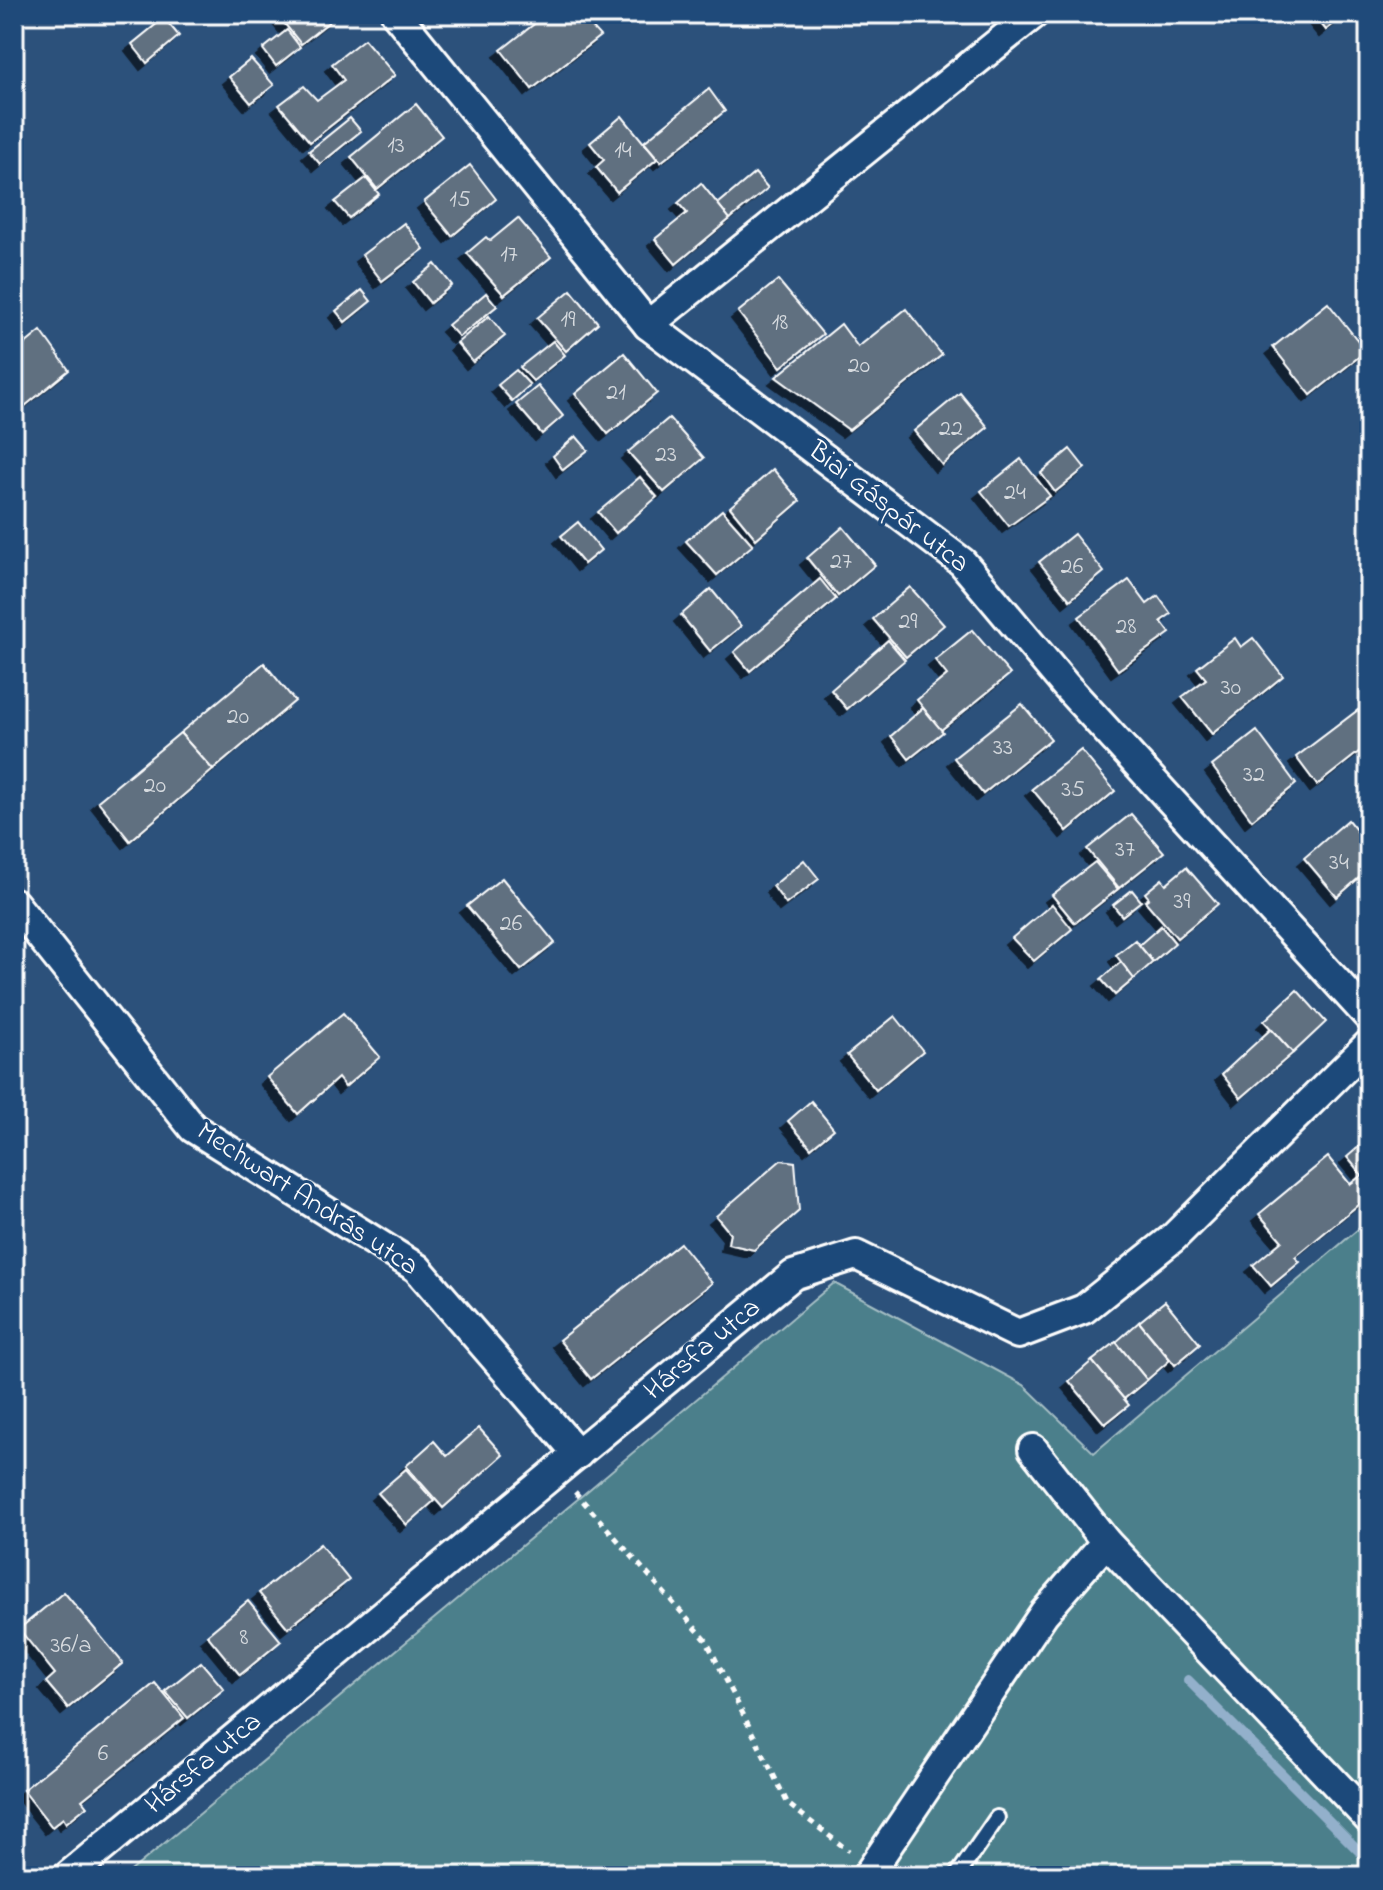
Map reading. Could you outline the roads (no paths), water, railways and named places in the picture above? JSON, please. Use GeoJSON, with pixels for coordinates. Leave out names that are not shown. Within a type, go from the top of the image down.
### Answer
{"type":"FeatureCollection","features":[{"type":"Feature","properties":{"kind":"street","name":"Biai Gáspár utca"},"geometry":{"type":"LineString","coordinates":[[396,14],[648,325],[962,562],[1066,686],[1369,1017]]}},
{"type":"Feature","properties":{"kind":"street"},"geometry":{"type":"LineString","coordinates":[[648,325],[1034,14]]}},
{"type":"Feature","properties":{"kind":"street","name":"Mechwart András utca"},"geometry":{"type":"LineString","coordinates":[[14,903],[193,1128],[417,1268],[578,1454]]}},
{"type":"Feature","properties":{"kind":"street","name":"Hársfa utca"},"geometry":{"type":"LineString","coordinates":[[68,1876],[793,1275],[856,1255],[1018,1334],[1084,1309],[1173,1238],[1369,1044]]}},
{"type":"Feature","properties":{"kind":"street"},"geometry":{"type":"LineString","coordinates":[[1033,1449],[1106,1542],[1369,1819]]}},
{"type":"Feature","properties":{"kind":"street"},"geometry":{"type":"LineString","coordinates":[[869,1873],[1044,1613],[1106,1542]]}},
{"type":"Feature","properties":{"kind":"lane"},"geometry":{"type":"LineString","coordinates":[[957,1876],[997,1818]]}},
{"type":"Feature","properties":{"kind":"waterway"},"geometry":{"type":"LineString","coordinates":[[1188,1680],[1369,1861]]}}]}
